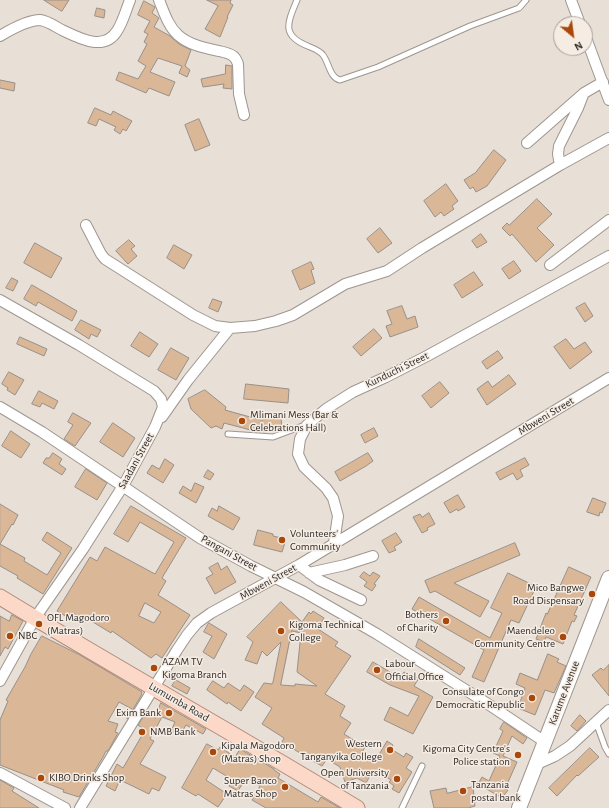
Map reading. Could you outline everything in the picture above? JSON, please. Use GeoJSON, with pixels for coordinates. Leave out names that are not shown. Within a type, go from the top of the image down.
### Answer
{"type":"FeatureCollection","features":[{"type":"Feature","properties":{"kind":"main road","name":"Lumumba Road"},"geometry":{"type":"LineString","coordinates":[[0,597],[358,808]]}},
{"type":"Feature","properties":{"kind":"street"},"geometry":{"type":"LineString","coordinates":[[0,36],[12,29],[38,20],[47,22],[92,43],[102,42],[110,38],[117,31],[130,0]]}},
{"type":"Feature","properties":{"kind":"street"},"geometry":{"type":"LineString","coordinates":[[159,0],[172,28],[179,36],[186,41],[226,53],[237,59],[239,94],[244,116]]}},
{"type":"Feature","properties":{"kind":"street"},"geometry":{"type":"LineString","coordinates":[[571,0],[577,16]]}},
{"type":"Feature","properties":{"kind":"street"},"geometry":{"type":"LineString","coordinates":[[593,56],[609,100]]}},
{"type":"Feature","properties":{"kind":"street"},"geometry":{"type":"LineString","coordinates":[[527,143],[584,93],[603,82]]}},
{"type":"Feature","properties":{"kind":"street"},"geometry":{"type":"LineString","coordinates":[[560,165],[558,154],[559,146],[584,93]]}},
{"type":"Feature","properties":{"kind":"street"},"geometry":{"type":"LineString","coordinates":[[86,225],[105,259],[193,316],[215,326],[230,328],[255,326],[294,315],[345,284],[387,271],[422,248],[560,165],[609,138]]}},
{"type":"Feature","properties":{"kind":"street"},"geometry":{"type":"LineString","coordinates":[[550,265],[609,220]]}},
{"type":"Feature","properties":{"kind":"street","name":"Kunduchi Street"},"geometry":{"type":"LineString","coordinates":[[334,543],[338,516],[332,498],[326,488],[304,467],[298,454],[300,438],[308,424],[326,409],[353,392],[426,356],[609,256]]}},
{"type":"Feature","properties":{"kind":"street","name":"Saadani Street"},"geometry":{"type":"LineString","coordinates":[[0,300],[79,345],[154,391],[161,398],[163,407],[155,427],[123,486],[83,549],[35,618],[0,681]]}},
{"type":"Feature","properties":{"kind":"street"},"geometry":{"type":"LineString","coordinates":[[155,427],[188,380],[230,328]]}},
{"type":"Feature","properties":{"kind":"street","name":"Mbweni Street"},"geometry":{"type":"LineString","coordinates":[[80,808],[184,640],[197,623],[274,577],[299,565],[609,378]]}},
{"type":"Feature","properties":{"kind":"street","name":"Pangani Street"},"geometry":{"type":"LineString","coordinates":[[0,407],[42,432],[200,538],[377,634],[545,742]]}},
{"type":"Feature","properties":{"kind":"street"},"geometry":{"type":"LineString","coordinates":[[309,573],[339,567],[373,556]]}},
{"type":"Feature","properties":{"kind":"street"},"geometry":{"type":"LineString","coordinates":[[299,565],[332,587],[361,600]]}},
{"type":"Feature","properties":{"kind":"street","name":"Karume Avenue"},"geometry":{"type":"LineString","coordinates":[[519,807],[609,578]]}},
{"type":"Feature","properties":{"kind":"street"},"geometry":{"type":"LineString","coordinates":[[535,765],[555,756],[570,746],[609,710]]}},
{"type":"Feature","properties":{"kind":"street"},"geometry":{"type":"LineString","coordinates":[[0,773],[64,808]]}},
{"type":"Feature","properties":{"kind":"lane"},"geometry":{"type":"LineString","coordinates":[[297,0],[289,26],[290,34],[293,39],[299,43],[321,52],[333,76],[340,80],[378,67],[470,26],[519,8],[526,0]]}},
{"type":"Feature","properties":{"kind":"lane"},"geometry":{"type":"LineString","coordinates":[[228,434],[265,438],[273,437],[285,434],[308,424]]}},
{"type":"Feature","properties":{"kind":"lane"},"geometry":{"type":"LineString","coordinates":[[596,722],[609,754]]}},
{"type":"Feature","properties":{"kind":"lane"},"geometry":{"type":"LineString","coordinates":[[402,808],[422,766]]}},
{"type":"Feature","properties":{"kind":"building"},"geometry":{"type":"Polygon","coordinates":[[[44,0],[69,0],[62,11],[44,0]]]}},
{"type":"Feature","properties":{"kind":"building"},"geometry":{"type":"Polygon","coordinates":[[[207,0],[231,0],[230,3],[233,5],[220,37],[205,29],[218,6],[207,0]]]}},
{"type":"Feature","properties":{"kind":"building"},"geometry":{"type":"Polygon","coordinates":[[[144,1],[155,7],[152,13],[159,18],[154,27],[170,36],[179,44],[191,50],[185,66],[190,70],[187,77],[179,73],[182,66],[158,58],[150,72],[175,82],[169,96],[149,88],[146,93],[116,80],[119,72],[138,79],[146,66],[138,61],[147,44],[144,42],[148,34],[144,32],[150,21],[138,15],[144,1]]]}},
{"type":"Feature","properties":{"kind":"building"},"geometry":{"type":"Polygon","coordinates":[[[97,8],[105,10],[104,18],[95,16],[97,8]]]}},
{"type":"Feature","properties":{"kind":"building"},"geometry":{"type":"Polygon","coordinates":[[[226,65],[232,66],[232,89],[223,88],[224,84],[203,87],[201,79],[225,74],[226,65]]]}},
{"type":"Feature","properties":{"kind":"building"},"geometry":{"type":"Polygon","coordinates":[[[0,80],[15,83],[14,91],[0,88],[0,80]]]}},
{"type":"Feature","properties":{"kind":"building"},"geometry":{"type":"Polygon","coordinates":[[[95,108],[111,115],[113,111],[132,121],[126,131],[123,129],[120,134],[114,130],[116,127],[99,119],[96,126],[88,123],[95,108]]]}},
{"type":"Feature","properties":{"kind":"building"},"geometry":{"type":"Polygon","coordinates":[[[199,119],[210,145],[195,151],[185,125],[199,119]]]}},
{"type":"Feature","properties":{"kind":"building"},"geometry":{"type":"Polygon","coordinates":[[[494,150],[506,160],[487,186],[476,192],[473,187],[470,189],[464,180],[475,173],[494,150]]]}},
{"type":"Feature","properties":{"kind":"building"},"geometry":{"type":"Polygon","coordinates":[[[446,184],[458,201],[452,206],[454,209],[444,216],[441,212],[435,217],[424,201],[446,184]]]}},
{"type":"Feature","properties":{"kind":"building"},"geometry":{"type":"Polygon","coordinates":[[[537,199],[552,214],[537,228],[554,245],[536,262],[512,234],[510,236],[502,228],[507,223],[509,225],[537,199]]]}},
{"type":"Feature","properties":{"kind":"building"},"geometry":{"type":"Polygon","coordinates":[[[380,228],[392,243],[378,253],[367,239],[380,228]]]}},
{"type":"Feature","properties":{"kind":"building"},"geometry":{"type":"Polygon","coordinates":[[[481,234],[487,242],[477,248],[472,241],[481,234]]]}},
{"type":"Feature","properties":{"kind":"building"},"geometry":{"type":"Polygon","coordinates":[[[129,240],[135,246],[131,249],[137,256],[128,264],[116,251],[129,240]]]}},
{"type":"Feature","properties":{"kind":"building"},"geometry":{"type":"Polygon","coordinates":[[[35,243],[62,258],[51,278],[24,263],[35,243]]]}},
{"type":"Feature","properties":{"kind":"building"},"geometry":{"type":"Polygon","coordinates":[[[174,245],[192,255],[184,269],[167,258],[174,245]]]}},
{"type":"Feature","properties":{"kind":"building"},"geometry":{"type":"Polygon","coordinates":[[[514,261],[521,271],[509,279],[502,269],[514,261]]]}},
{"type":"Feature","properties":{"kind":"building"},"geometry":{"type":"Polygon","coordinates":[[[311,262],[314,269],[311,270],[315,283],[300,290],[292,271],[311,262]]]}},
{"type":"Feature","properties":{"kind":"building"},"geometry":{"type":"Polygon","coordinates":[[[474,272],[483,285],[462,298],[454,285],[474,272]]]}},
{"type":"Feature","properties":{"kind":"building"},"geometry":{"type":"Polygon","coordinates":[[[12,278],[18,281],[13,291],[6,288],[12,278]]]}},
{"type":"Feature","properties":{"kind":"building"},"geometry":{"type":"Polygon","coordinates":[[[32,285],[77,311],[72,321],[38,302],[36,306],[24,299],[32,285]]]}},
{"type":"Feature","properties":{"kind":"building"},"geometry":{"type":"Polygon","coordinates":[[[213,299],[222,302],[218,312],[209,308],[213,299]]]}},
{"type":"Feature","properties":{"kind":"building"},"geometry":{"type":"Polygon","coordinates":[[[585,303],[593,316],[585,322],[576,308],[585,303]]]}},
{"type":"Feature","properties":{"kind":"building"},"geometry":{"type":"Polygon","coordinates":[[[402,306],[407,319],[415,316],[418,327],[390,337],[386,326],[392,324],[387,311],[402,306]]]}},
{"type":"Feature","properties":{"kind":"building"},"geometry":{"type":"Polygon","coordinates":[[[81,320],[101,330],[97,337],[91,334],[89,339],[75,330],[81,320]]]}},
{"type":"Feature","properties":{"kind":"building"},"geometry":{"type":"Polygon","coordinates":[[[374,329],[382,338],[361,356],[353,347],[374,329]]]}},
{"type":"Feature","properties":{"kind":"building"},"geometry":{"type":"Polygon","coordinates":[[[140,332],[158,344],[149,357],[131,346],[140,332]]]}},
{"type":"Feature","properties":{"kind":"building"},"geometry":{"type":"Polygon","coordinates":[[[20,337],[47,349],[44,356],[17,344],[20,337]]]}},
{"type":"Feature","properties":{"kind":"building"},"geometry":{"type":"Polygon","coordinates":[[[566,339],[574,349],[585,342],[592,352],[570,369],[554,347],[566,339]]]}},
{"type":"Feature","properties":{"kind":"building"},"geometry":{"type":"Polygon","coordinates":[[[171,348],[189,358],[176,380],[158,370],[171,348]]]}},
{"type":"Feature","properties":{"kind":"building"},"geometry":{"type":"Polygon","coordinates":[[[498,351],[503,358],[487,369],[482,362],[498,351]]]}},
{"type":"Feature","properties":{"kind":"building"},"geometry":{"type":"Polygon","coordinates":[[[9,372],[24,380],[15,395],[7,390],[8,388],[2,384],[9,372]]]}},
{"type":"Feature","properties":{"kind":"building"},"geometry":{"type":"Polygon","coordinates":[[[509,375],[516,384],[487,405],[477,389],[488,381],[492,387],[509,375]]]}},
{"type":"Feature","properties":{"kind":"building"},"geometry":{"type":"Polygon","coordinates":[[[440,382],[449,393],[431,408],[422,396],[440,382]]]}},
{"type":"Feature","properties":{"kind":"building"},"geometry":{"type":"Polygon","coordinates":[[[246,384],[289,389],[288,403],[244,399],[246,384]]]}},
{"type":"Feature","properties":{"kind":"building"},"geometry":{"type":"Polygon","coordinates":[[[205,390],[226,407],[225,410],[261,420],[281,418],[282,429],[277,431],[258,432],[224,423],[222,429],[216,426],[211,428],[191,409],[188,399],[205,390]]]}},
{"type":"Feature","properties":{"kind":"building"},"geometry":{"type":"Polygon","coordinates":[[[39,391],[58,401],[54,409],[42,403],[40,407],[32,404],[39,391]]]}},
{"type":"Feature","properties":{"kind":"building"},"geometry":{"type":"Polygon","coordinates":[[[73,413],[91,423],[75,446],[64,439],[73,425],[68,422],[73,413]]]}},
{"type":"Feature","properties":{"kind":"building"},"geometry":{"type":"Polygon","coordinates":[[[113,423],[135,438],[123,457],[100,442],[113,423]]]}},
{"type":"Feature","properties":{"kind":"building"},"geometry":{"type":"Polygon","coordinates":[[[374,428],[378,436],[365,443],[361,435],[374,428]]]}},
{"type":"Feature","properties":{"kind":"building"},"geometry":{"type":"Polygon","coordinates":[[[11,431],[30,444],[21,458],[2,446],[11,431]]]}},
{"type":"Feature","properties":{"kind":"building"},"geometry":{"type":"Polygon","coordinates":[[[53,453],[62,459],[59,464],[66,469],[62,475],[43,463],[46,458],[49,458],[53,453]]]}},
{"type":"Feature","properties":{"kind":"building"},"geometry":{"type":"Polygon","coordinates":[[[368,453],[373,461],[340,481],[335,472],[368,453]]]}},
{"type":"Feature","properties":{"kind":"building"},"geometry":{"type":"Polygon","coordinates":[[[525,458],[529,465],[520,470],[523,476],[517,480],[513,473],[500,480],[496,473],[525,458]]]}},
{"type":"Feature","properties":{"kind":"building"},"geometry":{"type":"Polygon","coordinates":[[[165,459],[174,465],[163,483],[147,473],[152,465],[159,469],[165,459]]]}},
{"type":"Feature","properties":{"kind":"building"},"geometry":{"type":"Polygon","coordinates":[[[86,469],[107,483],[97,500],[75,487],[86,469]]]}},
{"type":"Feature","properties":{"kind":"building"},"geometry":{"type":"Polygon","coordinates":[[[208,470],[214,474],[210,480],[204,477],[208,470]]]}},
{"type":"Feature","properties":{"kind":"building"},"geometry":{"type":"Polygon","coordinates":[[[195,483],[204,487],[196,503],[179,493],[183,486],[191,491],[195,483]]]}},
{"type":"Feature","properties":{"kind":"building"},"geometry":{"type":"Polygon","coordinates":[[[458,495],[465,507],[450,513],[444,503],[458,495]]]}},
{"type":"Feature","properties":{"kind":"building"},"geometry":{"type":"Polygon","coordinates":[[[593,498],[606,503],[602,513],[600,512],[599,516],[587,512],[593,498]]]}},
{"type":"Feature","properties":{"kind":"building"},"geometry":{"type":"Polygon","coordinates":[[[0,504],[18,515],[0,544],[0,504]]]}},
{"type":"Feature","properties":{"kind":"building"},"geometry":{"type":"Polygon","coordinates":[[[131,506],[186,538],[162,578],[166,581],[158,595],[190,615],[162,658],[156,654],[151,658],[112,631],[111,633],[88,619],[86,622],[72,612],[69,618],[57,611],[90,557],[97,561],[105,547],[155,574],[174,542],[140,522],[128,542],[114,534],[131,506]],[[145,603],[139,616],[154,623],[161,612],[145,603]]]}},
{"type":"Feature","properties":{"kind":"building"},"geometry":{"type":"Polygon","coordinates":[[[219,506],[240,518],[233,530],[208,516],[212,508],[217,511],[219,506]]]}},
{"type":"Feature","properties":{"kind":"building"},"geometry":{"type":"Polygon","coordinates":[[[429,513],[435,524],[427,528],[428,530],[422,533],[413,517],[420,514],[422,517],[429,513]]]}},
{"type":"Feature","properties":{"kind":"building"},"geometry":{"type":"Polygon","coordinates":[[[258,530],[286,539],[282,552],[254,545],[258,530]]]}},
{"type":"Feature","properties":{"kind":"building"},"geometry":{"type":"Polygon","coordinates":[[[47,532],[72,548],[43,594],[17,578],[18,576],[0,566],[0,544],[25,558],[24,561],[47,575],[61,553],[42,540],[47,532]]]}},
{"type":"Feature","properties":{"kind":"building"},"geometry":{"type":"Polygon","coordinates":[[[396,533],[402,542],[394,547],[396,550],[389,553],[382,541],[396,533]]]}},
{"type":"Feature","properties":{"kind":"building"},"geometry":{"type":"Polygon","coordinates":[[[515,543],[520,555],[454,583],[489,601],[480,617],[435,591],[430,593],[425,581],[515,543]]]}},
{"type":"Feature","properties":{"kind":"building"},"geometry":{"type":"Polygon","coordinates":[[[218,563],[221,570],[227,566],[236,582],[215,594],[206,578],[213,574],[209,568],[218,563]]]}},
{"type":"Feature","properties":{"kind":"building"},"geometry":{"type":"Polygon","coordinates":[[[569,567],[591,577],[574,615],[577,616],[574,622],[572,621],[563,644],[546,637],[544,642],[536,639],[546,613],[547,614],[569,567]]]}},
{"type":"Feature","properties":{"kind":"building"},"geometry":{"type":"Polygon","coordinates":[[[364,572],[370,576],[373,572],[380,576],[374,584],[376,585],[372,591],[364,586],[367,582],[360,577],[364,572]]]}},
{"type":"Feature","properties":{"kind":"building"},"geometry":{"type":"Polygon","coordinates":[[[508,573],[533,585],[533,588],[535,589],[519,623],[511,620],[484,682],[472,677],[484,650],[412,609],[419,597],[490,638],[502,613],[491,608],[508,573]]]}},
{"type":"Feature","properties":{"kind":"building"},"geometry":{"type":"Polygon","coordinates":[[[281,602],[302,622],[309,612],[311,614],[313,611],[324,618],[318,629],[338,642],[335,646],[351,656],[325,694],[345,706],[340,716],[351,723],[344,734],[365,747],[361,754],[374,763],[387,741],[393,745],[391,749],[404,757],[406,753],[413,757],[406,768],[412,772],[399,793],[392,789],[394,786],[389,782],[391,780],[377,771],[375,774],[372,772],[366,783],[357,778],[345,782],[340,767],[327,759],[322,766],[282,742],[284,738],[262,724],[272,708],[255,697],[264,683],[272,684],[273,682],[281,642],[267,656],[262,651],[257,664],[245,660],[253,642],[247,637],[281,602]],[[292,631],[281,685],[295,686],[295,684],[317,686],[297,672],[301,633],[292,631]]]}},
{"type":"Feature","properties":{"kind":"building"},"geometry":{"type":"Polygon","coordinates":[[[12,615],[23,621],[8,649],[5,647],[0,656],[0,616],[9,621],[12,615]]]}},
{"type":"Feature","properties":{"kind":"building"},"geometry":{"type":"Polygon","coordinates":[[[209,623],[227,634],[214,659],[203,652],[212,636],[204,632],[209,623]]]}},
{"type":"Feature","properties":{"kind":"building"},"geometry":{"type":"Polygon","coordinates":[[[42,636],[80,655],[142,692],[127,719],[132,709],[119,702],[108,721],[118,724],[115,732],[118,733],[79,797],[63,792],[64,790],[0,765],[0,720],[8,701],[6,700],[42,636]]]}},
{"type":"Feature","properties":{"kind":"building"},"geometry":{"type":"Polygon","coordinates":[[[419,639],[465,668],[460,675],[416,647],[419,639]]]}},
{"type":"Feature","properties":{"kind":"building"},"geometry":{"type":"Polygon","coordinates":[[[548,654],[559,659],[557,662],[566,666],[554,693],[545,690],[535,715],[518,708],[525,688],[516,684],[520,673],[537,680],[548,654]]]}},
{"type":"Feature","properties":{"kind":"building"},"geometry":{"type":"Polygon","coordinates":[[[373,662],[400,678],[404,672],[419,678],[414,686],[433,697],[413,734],[384,720],[390,707],[408,716],[419,696],[390,685],[367,672],[373,662]]]}},
{"type":"Feature","properties":{"kind":"building"},"geometry":{"type":"Polygon","coordinates":[[[609,665],[609,696],[592,675],[601,668],[603,670],[609,665]]]}},
{"type":"Feature","properties":{"kind":"building"},"geometry":{"type":"Polygon","coordinates":[[[176,680],[190,688],[187,694],[172,686],[176,680]]]}},
{"type":"Feature","properties":{"kind":"building"},"geometry":{"type":"Polygon","coordinates":[[[213,681],[224,688],[228,683],[240,691],[244,685],[254,692],[241,711],[228,702],[227,704],[207,690],[213,681]]]}},
{"type":"Feature","properties":{"kind":"building"},"geometry":{"type":"Polygon","coordinates":[[[161,703],[206,729],[203,734],[186,725],[180,735],[171,731],[175,722],[162,717],[150,739],[154,741],[140,764],[166,777],[159,791],[152,788],[149,794],[120,780],[115,791],[106,786],[117,764],[123,768],[145,730],[138,725],[146,713],[155,718],[161,703]]]}},
{"type":"Feature","properties":{"kind":"building"},"geometry":{"type":"Polygon","coordinates":[[[580,715],[586,721],[577,731],[571,726],[580,715]]]}},
{"type":"Feature","properties":{"kind":"building"},"geometry":{"type":"Polygon","coordinates":[[[504,722],[527,738],[523,744],[512,736],[503,756],[517,762],[505,789],[508,790],[502,798],[478,784],[482,777],[489,781],[500,756],[493,753],[503,731],[500,729],[504,722]]]}},
{"type":"Feature","properties":{"kind":"building"},"geometry":{"type":"Polygon","coordinates":[[[207,744],[218,750],[220,747],[235,757],[240,749],[274,769],[280,774],[278,778],[318,802],[321,797],[340,808],[266,808],[252,800],[260,786],[246,778],[238,791],[229,786],[233,780],[213,768],[206,780],[227,794],[218,807],[198,794],[196,796],[182,788],[207,744]]]}},
{"type":"Feature","properties":{"kind":"building"},"geometry":{"type":"Polygon","coordinates":[[[590,748],[599,757],[578,776],[577,775],[557,796],[549,788],[590,748]]]}},
{"type":"Feature","properties":{"kind":"building"},"geometry":{"type":"Polygon","coordinates":[[[0,780],[14,788],[12,791],[39,808],[0,808],[0,780]]]}},
{"type":"Feature","properties":{"kind":"building"},"geometry":{"type":"Polygon","coordinates":[[[473,787],[475,806],[468,808],[434,808],[430,791],[446,788],[447,793],[473,787]]]}},
{"type":"Feature","properties":{"kind":"place","name":"Mlimani Mess (Bar & Celebrations Hall)"},"geometry":{"type":"Point","coordinates":[242,421]}},
{"type":"Feature","properties":{"kind":"place","name":"Volunteers' Community"},"geometry":{"type":"Point","coordinates":[282,540]}},
{"type":"Feature","properties":{"kind":"place","name":"Mico Bangwe Road Dispensary"},"geometry":{"type":"Point","coordinates":[592,594]}},
{"type":"Feature","properties":{"kind":"place","name":"Bothers of Charity"},"geometry":{"type":"Point","coordinates":[446,621]}},
{"type":"Feature","properties":{"kind":"place","name":"OFL Magodoro (Matras)"},"geometry":{"type":"Point","coordinates":[39,624]}},
{"type":"Feature","properties":{"kind":"place","name":"Kigoma Technical College"},"geometry":{"type":"Point","coordinates":[281,631]}},
{"type":"Feature","properties":{"kind":"place","name":"NBC"},"geometry":{"type":"Point","coordinates":[10,636]}},
{"type":"Feature","properties":{"kind":"place","name":"Maendeleo Community Centre"},"geometry":{"type":"Point","coordinates":[563,637]}},
{"type":"Feature","properties":{"kind":"place","name":"AZAM TV Kigoma Branch"},"geometry":{"type":"Point","coordinates":[154,668]}},
{"type":"Feature","properties":{"kind":"place","name":"Labour Official Office"},"geometry":{"type":"Point","coordinates":[377,670]}},
{"type":"Feature","properties":{"kind":"place","name":"Consulate of Congo Democratic Republic"},"geometry":{"type":"Point","coordinates":[532,698]}},
{"type":"Feature","properties":{"kind":"place","name":"Exim Bank"},"geometry":{"type":"Point","coordinates":[169,713]}},
{"type":"Feature","properties":{"kind":"place","name":"NMB Bank"},"geometry":{"type":"Point","coordinates":[142,732]}},
{"type":"Feature","properties":{"kind":"place","name":"Western Tanganyika College"},"geometry":{"type":"Point","coordinates":[390,750]}},
{"type":"Feature","properties":{"kind":"place","name":"Kipala Magodoro (Matras) Shop"},"geometry":{"type":"Point","coordinates":[213,752]}},
{"type":"Feature","properties":{"kind":"place","name":"Kigoma City Centre's Police station"},"geometry":{"type":"Point","coordinates":[518,755]}},
{"type":"Feature","properties":{"kind":"place","name":"KIBO Drinks Shop"},"geometry":{"type":"Point","coordinates":[41,778]}},
{"type":"Feature","properties":{"kind":"place","name":"Open University of Tanzania"},"geometry":{"type":"Point","coordinates":[397,779]}},
{"type":"Feature","properties":{"kind":"place","name":"Super Banco Matras Shop"},"geometry":{"type":"Point","coordinates":[285,787]}},
{"type":"Feature","properties":{"kind":"place","name":"Tanzania postal bank"},"geometry":{"type":"Point","coordinates":[463,791]}}]}
